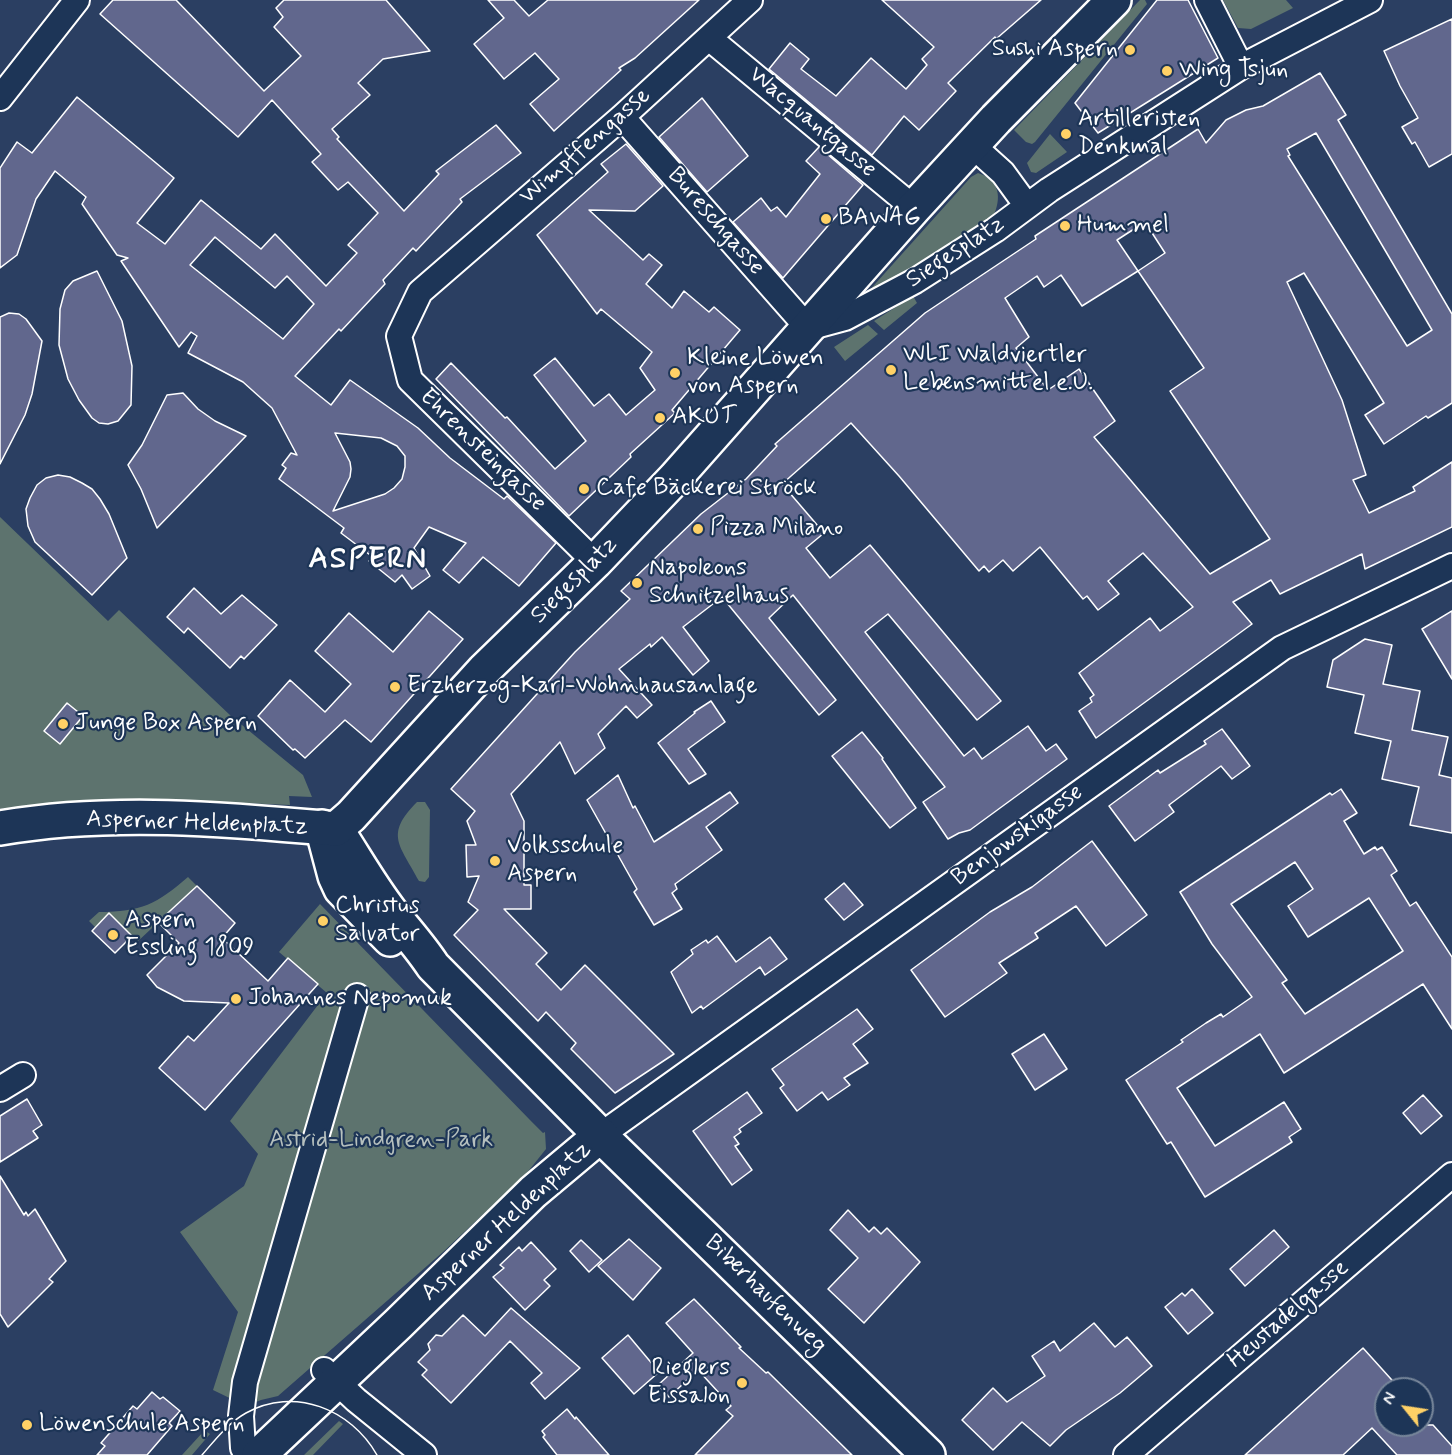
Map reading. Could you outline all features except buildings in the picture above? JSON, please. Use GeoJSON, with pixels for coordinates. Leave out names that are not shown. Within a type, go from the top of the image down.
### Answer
{"type":"FeatureCollection","features":[{"type":"Feature","properties":{"kind":"main road","name":"Siegesplatz"},"geometry":{"type":"LineString","coordinates":[[336,824],[484,670],[595,562],[675,478],[914,208],[972,145],[1114,0]]}},
{"type":"Feature","properties":{"kind":"main road","name":"Asperner Heldenplatz"},"geometry":{"type":"LineString","coordinates":[[0,828],[128,817],[336,824],[335,876],[341,889],[408,957],[433,966],[601,1135],[533,1192],[398,1324],[362,1339],[247,1453]]}},
{"type":"Feature","properties":{"kind":"main road"},"geometry":{"type":"LineString","coordinates":[[336,824],[429,936],[433,966]]}},
{"type":"Feature","properties":{"kind":"main road","name":"Biberhaufenweg"},"geometry":{"type":"LineString","coordinates":[[601,1135],[928,1455]]}},
{"type":"Feature","properties":{"kind":"street"},"geometry":{"type":"LineString","coordinates":[[0,98],[77,0]]}},
{"type":"Feature","properties":{"kind":"street","name":"Wimpffengasse"},"geometry":{"type":"LineString","coordinates":[[420,292],[622,117],[750,0]]}},
{"type":"Feature","properties":{"kind":"street"},"geometry":{"type":"LineString","coordinates":[[1207,0],[1242,67]]}},
{"type":"Feature","properties":{"kind":"street"},"geometry":{"type":"LineString","coordinates":[[1027,206],[1242,67],[1370,0]]}},
{"type":"Feature","properties":{"kind":"street","name":"Wacquantgasse"},"geometry":{"type":"LineString","coordinates":[[709,38],[914,208]]}},
{"type":"Feature","properties":{"kind":"street","name":"Bureschgasse"},"geometry":{"type":"LineString","coordinates":[[622,117],[808,328]]}},
{"type":"Feature","properties":{"kind":"street","name":"Siegesplatz"},"geometry":{"type":"LineString","coordinates":[[808,328],[845,318],[915,281],[987,235],[1027,206],[1003,173],[972,145]]}},
{"type":"Feature","properties":{"kind":"street","name":"Ehrensteingasse"},"geometry":{"type":"LineString","coordinates":[[420,292],[399,336],[410,380],[595,562]]}},
{"type":"Feature","properties":{"kind":"street","name":"Benjowskigasse"},"geometry":{"type":"LineString","coordinates":[[601,1135],[1282,648],[1452,566]]}},
{"type":"Feature","properties":{"kind":"street"},"geometry":{"type":"LineString","coordinates":[[247,1453],[241,1416],[245,1382],[357,996]]}},
{"type":"Feature","properties":{"kind":"street"},"geometry":{"type":"LineString","coordinates":[[0,1089],[23,1075]]}},
{"type":"Feature","properties":{"kind":"street","name":"Heustadelgasse"},"geometry":{"type":"LineString","coordinates":[[1126,1455],[1452,1175]]}},
{"type":"Feature","properties":{"kind":"street"},"geometry":{"type":"LineString","coordinates":[[321,1380],[377,1418],[424,1455]]}},
{"type":"Feature","properties":{"kind":"green space"},"geometry":{"type":"Polygon","coordinates":[[[1140,0],[1145,0],[1147,4],[1035,142],[1032,144],[1026,142],[1014,130],[1140,0]]]}},
{"type":"Feature","properties":{"kind":"green space"},"geometry":{"type":"Polygon","coordinates":[[[1223,0],[1286,0],[1293,8],[1251,29],[1238,28],[1223,0]]]}},
{"type":"Feature","properties":{"kind":"green space"},"geometry":{"type":"Polygon","coordinates":[[[1050,134],[1067,152],[1036,173],[1031,172],[1027,163],[1050,134]]]}},
{"type":"Feature","properties":{"kind":"green space"},"geometry":{"type":"Polygon","coordinates":[[[978,173],[991,180],[997,190],[998,203],[993,217],[872,295],[867,293],[971,177],[978,173]]]}},
{"type":"Feature","properties":{"kind":"green space"},"geometry":{"type":"Polygon","coordinates":[[[913,296],[917,303],[884,330],[874,321],[913,296]]]}},
{"type":"Feature","properties":{"kind":"green space"},"geometry":{"type":"Polygon","coordinates":[[[868,325],[878,334],[845,361],[834,347],[868,325]]]}},
{"type":"Feature","properties":{"kind":"green space"},"geometry":{"type":"Polygon","coordinates":[[[0,517],[108,621],[119,610],[231,716],[303,775],[312,797],[289,796],[290,805],[144,799],[96,800],[0,809],[0,517]]]}},
{"type":"Feature","properties":{"kind":"green space"},"geometry":{"type":"Polygon","coordinates":[[[417,802],[425,802],[430,810],[429,877],[425,882],[419,881],[398,840],[401,823],[417,802]]]}},
{"type":"Feature","properties":{"kind":"green space"},"geometry":{"type":"Polygon","coordinates":[[[188,877],[197,886],[136,943],[112,916],[106,916],[95,927],[89,921],[99,912],[114,912],[148,905],[167,894],[188,877]]]}},
{"type":"Feature","properties":{"kind":"green space","name":"Astrid-Lindgren-Park"},"geometry":{"type":"Polygon","coordinates":[[[320,904],[530,1120],[543,1133],[545,1132],[546,1149],[526,1174],[443,1252],[278,1396],[246,1406],[213,1390],[238,1312],[180,1232],[244,1186],[258,1154],[230,1121],[327,993],[279,952],[320,904]]]}},
{"type":"Feature","properties":{"kind":"green space"},"geometry":{"type":"Polygon","coordinates":[[[339,1421],[343,1424],[313,1455],[304,1455],[339,1421]]]}},
{"type":"Feature","properties":{"kind":"green space"},"geometry":{"type":"Polygon","coordinates":[[[203,1432],[210,1434],[192,1455],[182,1455],[203,1432]]]}},
{"type":"Feature","properties":{"kind":"tram line"},"geometry":{"type":"LineString","coordinates":[[202,1455],[239,1417],[264,1405],[283,1402],[302,1402],[337,1414],[366,1439],[377,1455]]}},
{"type":"Feature","properties":{"kind":"place","name":"Sushi Aspern"},"geometry":{"type":"Point","coordinates":[1130,50]}},
{"type":"Feature","properties":{"kind":"place","name":"Wing Tsjun"},"geometry":{"type":"Point","coordinates":[1167,71]}},
{"type":"Feature","properties":{"kind":"place","name":"Artilleristen Denkmal"},"geometry":{"type":"Point","coordinates":[1066,134]}},
{"type":"Feature","properties":{"kind":"place","name":"BAWAG"},"geometry":{"type":"Point","coordinates":[826,219]}},
{"type":"Feature","properties":{"kind":"place","name":"Hummel"},"geometry":{"type":"Point","coordinates":[1065,226]}},
{"type":"Feature","properties":{"kind":"place","name":"WLI Waldviertler Lebensmittel e.U."},"geometry":{"type":"Point","coordinates":[891,370]}},
{"type":"Feature","properties":{"kind":"place","name":"Kleine Löwen von Aspern"},"geometry":{"type":"Point","coordinates":[675,373]}},
{"type":"Feature","properties":{"kind":"place","name":"AKUT"},"geometry":{"type":"Point","coordinates":[660,418]}},
{"type":"Feature","properties":{"kind":"place","name":"Cafe Bäckerei Ströck"},"geometry":{"type":"Point","coordinates":[584,489]}},
{"type":"Feature","properties":{"kind":"place","name":"Pizza Milano"},"geometry":{"type":"Point","coordinates":[698,529]}},
{"type":"Feature","properties":{"kind":"place","name":"Napoleons Schnitzelhaus"},"geometry":{"type":"Point","coordinates":[637,583]}},
{"type":"Feature","properties":{"kind":"place","name":"Erzherzog-Karl-Wohnhausanlage"},"geometry":{"type":"Point","coordinates":[395,687]}},
{"type":"Feature","properties":{"kind":"place","name":"Junge Box Aspern"},"geometry":{"type":"Point","coordinates":[63,724]}},
{"type":"Feature","properties":{"kind":"place","name":"Volksschule Aspern"},"geometry":{"type":"Point","coordinates":[495,861]}},
{"type":"Feature","properties":{"kind":"place","name":"Christus Salvator"},"geometry":{"type":"Point","coordinates":[323,921]}},
{"type":"Feature","properties":{"kind":"place","name":"Aspern Essling 1809"},"geometry":{"type":"Point","coordinates":[113,935]}},
{"type":"Feature","properties":{"kind":"place","name":"Johannes Nepomuk"},"geometry":{"type":"Point","coordinates":[236,999]}},
{"type":"Feature","properties":{"kind":"place","name":"Rieglers Eissalon"},"geometry":{"type":"Point","coordinates":[742,1383]}},
{"type":"Feature","properties":{"kind":"place","name":"Löwenschule Aspern"},"geometry":{"type":"Point","coordinates":[27,1425]}},
{"type":"Feature","properties":{"kind":"district","name":"ASPERN"},"geometry":{"type":"Point","coordinates":[368,561]}}]}
